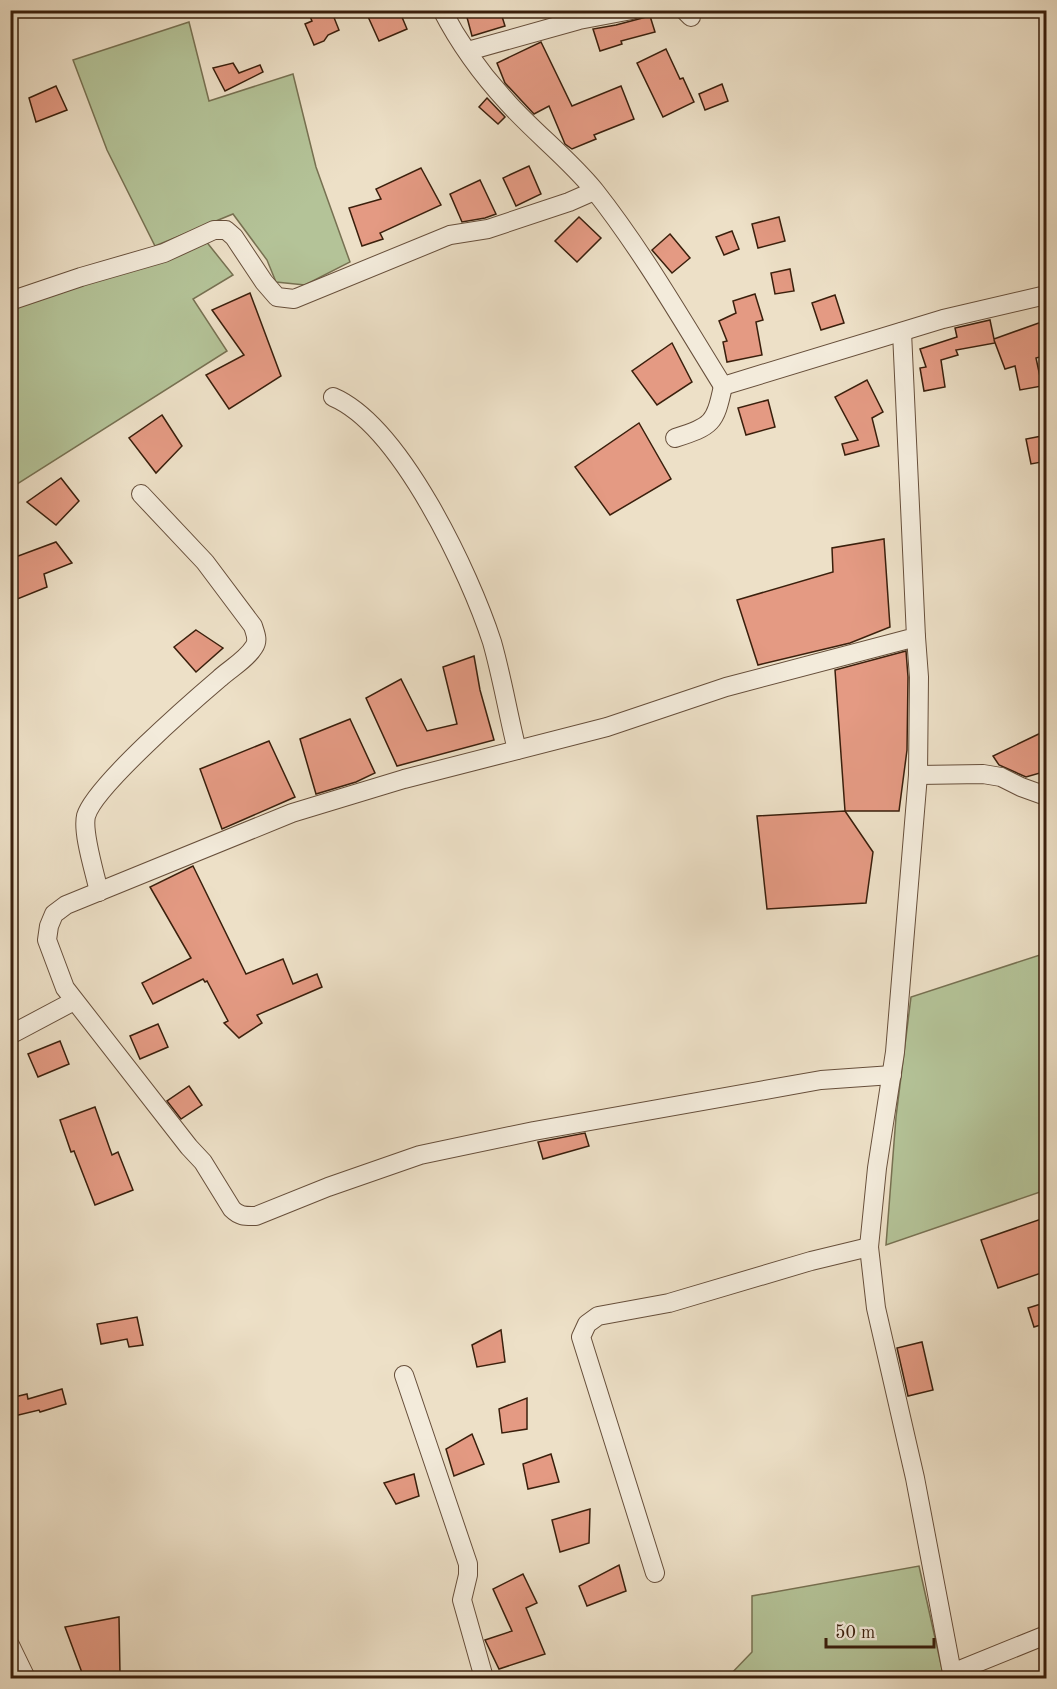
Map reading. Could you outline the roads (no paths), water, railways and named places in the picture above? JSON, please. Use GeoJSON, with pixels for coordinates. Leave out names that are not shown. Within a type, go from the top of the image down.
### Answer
{"type":"FeatureCollection","features":[{"type":"Feature","properties":{"kind":"street"},"geometry":{"type":"LineString","coordinates":[[442,10],[468,51],[508,104],[568,160],[594,191],[647,262],[723,386],[718,412],[712,421],[695,431],[675,438]]}},
{"type":"Feature","properties":{"kind":"street"},"geometry":{"type":"LineString","coordinates":[[468,51],[579,20],[632,10]]}},
{"type":"Feature","properties":{"kind":"street"},"geometry":{"type":"LineString","coordinates":[[10,302],[81,277],[164,253],[214,230],[226,230],[234,237],[264,282],[277,297],[294,298],[450,234],[488,229],[569,202],[594,191]]}},
{"type":"Feature","properties":{"kind":"street"},"geometry":{"type":"LineString","coordinates":[[723,386],[943,319],[1047,295]]}},
{"type":"Feature","properties":{"kind":"street"},"geometry":{"type":"LineString","coordinates":[[902,332],[920,687],[918,775],[892,1075],[877,1168],[869,1247],[876,1308],[915,1478],[953,1676],[1047,1635]]}},
{"type":"Feature","properties":{"kind":"street"},"geometry":{"type":"LineString","coordinates":[[333,397],[346,402],[368,421],[399,458],[433,510],[468,579],[492,644],[516,750]]}},
{"type":"Feature","properties":{"kind":"street"},"geometry":{"type":"LineString","coordinates":[[99,892],[84,825],[93,801],[140,751],[243,660],[255,646],[257,638],[253,626],[205,562],[141,494]]}},
{"type":"Feature","properties":{"kind":"street"},"geometry":{"type":"LineString","coordinates":[[892,1075],[821,1080],[534,1131],[432,1153],[328,1187],[256,1216],[244,1216],[232,1209],[203,1161],[189,1147],[74,1001],[65,988],[47,940],[54,914],[66,905],[292,813],[404,779],[607,727],[726,687],[916,637]]}},
{"type":"Feature","properties":{"kind":"street"},"geometry":{"type":"LineString","coordinates":[[918,775],[983,774],[1001,777],[1047,796]]}},
{"type":"Feature","properties":{"kind":"street"},"geometry":{"type":"LineString","coordinates":[[10,1035],[74,1001]]}},
{"type":"Feature","properties":{"kind":"street"},"geometry":{"type":"LineString","coordinates":[[655,1573],[581,1336],[586,1324],[598,1316],[669,1303],[811,1261],[869,1247]]}},
{"type":"Feature","properties":{"kind":"street"},"geometry":{"type":"LineString","coordinates":[[404,1375],[468,1564],[468,1575],[462,1600],[484,1678]]}},
{"type":"Feature","properties":{"kind":"street"},"geometry":{"type":"LineString","coordinates":[[10,1645],[26,1678]]}}]}
